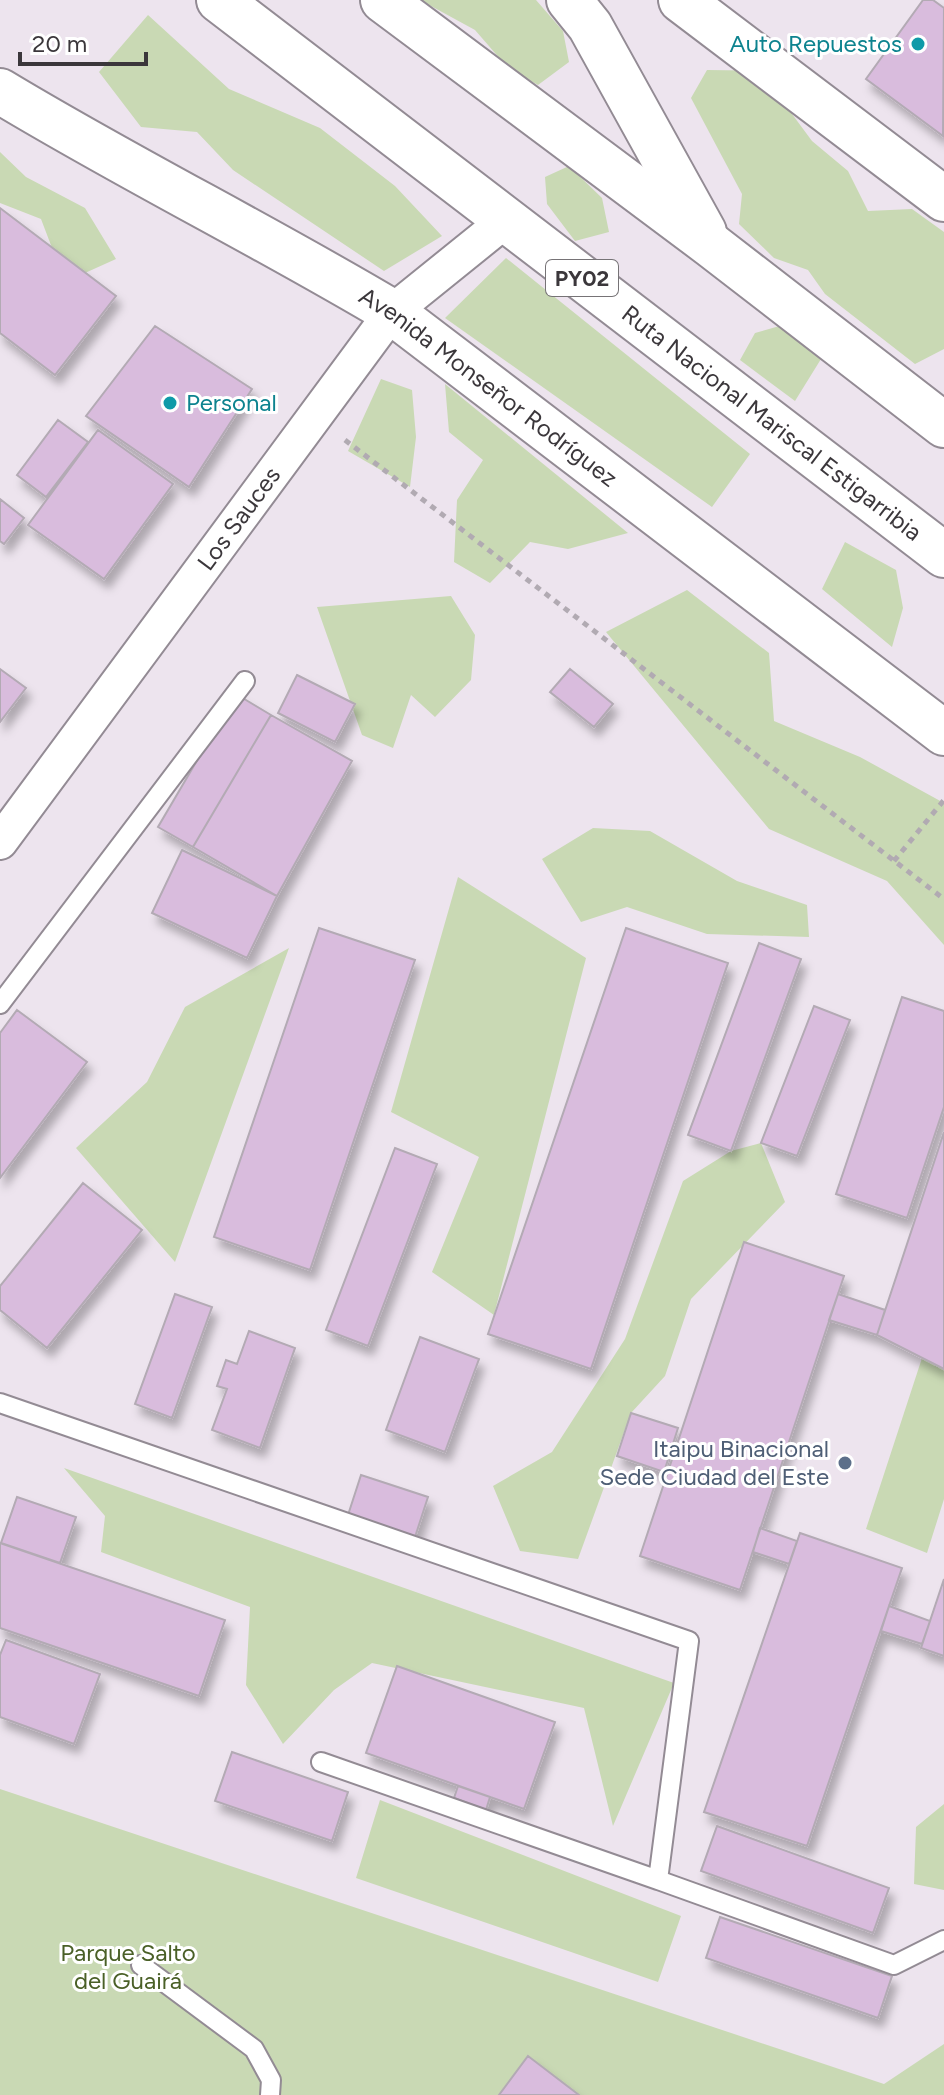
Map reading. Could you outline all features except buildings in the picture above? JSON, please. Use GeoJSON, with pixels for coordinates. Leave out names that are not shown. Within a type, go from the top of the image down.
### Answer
{"type":"FeatureCollection","features":[{"type":"Feature","properties":{"kind":"main road","name":"Ruta Nacional Mariscal Estigarribia"},"geometry":{"type":"LineString","coordinates":[[219,0],[944,555]]}},
{"type":"Feature","properties":{"kind":"main road"},"geometry":{"type":"LineString","coordinates":[[383,0],[711,245],[944,425]]}},
{"type":"Feature","properties":{"kind":"main road"},"geometry":{"type":"LineString","coordinates":[[569,0],[590,26],[711,245]]}},
{"type":"Feature","properties":{"kind":"main road"},"geometry":{"type":"LineString","coordinates":[[681,0],[944,199]]}},
{"type":"Feature","properties":{"kind":"main road","name":"Avenida Monseñor Rodríguez"},"geometry":{"type":"LineString","coordinates":[[0,91],[85,142],[312,264],[392,312],[944,733]]}},
{"type":"Feature","properties":{"kind":"street","name":"Los Sauces"},"geometry":{"type":"LineString","coordinates":[[0,842],[392,312],[506,220]]}},
{"type":"Feature","properties":{"kind":"lane"},"geometry":{"type":"LineString","coordinates":[[0,1004],[245,681]]}},
{"type":"Feature","properties":{"kind":"lane"},"geometry":{"type":"LineString","coordinates":[[0,1403],[689,1641],[658,1880]]}},
{"type":"Feature","properties":{"kind":"lane"},"geometry":{"type":"LineString","coordinates":[[321,1762],[894,1965],[944,1940]]}},
{"type":"Feature","properties":{"kind":"lane"},"geometry":{"type":"LineString","coordinates":[[141,1965],[254,2049],[271,2080],[270,2095]]}},
{"type":"Feature","properties":{"kind":"path"},"geometry":{"type":"LineString","coordinates":[[315,418],[432,503],[944,899]]}},
{"type":"Feature","properties":{"kind":"path"},"geometry":{"type":"LineString","coordinates":[[894,861],[944,800]]}},
{"type":"Feature","properties":{"kind":"green space"},"geometry":{"type":"Polygon","coordinates":[[[420,0],[536,0],[563,31],[569,62],[538,85],[508,68],[475,30],[420,0]]]}},
{"type":"Feature","properties":{"kind":"green space"},"geometry":{"type":"Polygon","coordinates":[[[148,15],[229,89],[320,128],[395,186],[442,236],[384,271],[233,170],[197,132],[141,127],[99,72],[148,15]]]}},
{"type":"Feature","properties":{"kind":"green space"},"geometry":{"type":"Polygon","coordinates":[[[707,70],[775,71],[792,114],[812,141],[848,171],[868,211],[912,209],[944,232],[944,349],[915,364],[825,294],[808,270],[774,258],[739,224],[742,194],[691,98],[707,70]]]}},
{"type":"Feature","properties":{"kind":"green space"},"geometry":{"type":"Polygon","coordinates":[[[0,152],[26,177],[85,208],[116,259],[65,282],[41,219],[0,203],[0,152]]]}},
{"type":"Feature","properties":{"kind":"green space"},"geometry":{"type":"Polygon","coordinates":[[[569,166],[602,198],[609,232],[575,241],[547,204],[545,177],[569,166]]]}},
{"type":"Feature","properties":{"kind":"green space"},"geometry":{"type":"Polygon","coordinates":[[[506,258],[750,454],[712,507],[445,318],[506,258]]]}},
{"type":"Feature","properties":{"kind":"green space"},"geometry":{"type":"Polygon","coordinates":[[[783,325],[821,359],[795,401],[740,360],[755,333],[783,325]]]}},
{"type":"Feature","properties":{"kind":"green space"},"geometry":{"type":"Polygon","coordinates":[[[381,379],[412,390],[416,437],[410,487],[348,451],[381,379]]]}},
{"type":"Feature","properties":{"kind":"green space"},"geometry":{"type":"Polygon","coordinates":[[[445,384],[628,533],[568,549],[530,542],[490,583],[454,562],[457,500],[483,460],[449,432],[445,384]]]}},
{"type":"Feature","properties":{"kind":"green space"},"geometry":{"type":"Polygon","coordinates":[[[845,542],[896,570],[903,608],[892,647],[822,589],[845,542]]]}},
{"type":"Feature","properties":{"kind":"green space"},"geometry":{"type":"Polygon","coordinates":[[[687,590],[769,653],[774,721],[860,757],[944,803],[944,945],[887,881],[769,829],[606,632],[687,590]]]}},
{"type":"Feature","properties":{"kind":"green space"},"geometry":{"type":"Polygon","coordinates":[[[451,596],[475,635],[471,680],[435,717],[411,695],[393,748],[362,735],[317,607],[451,596]]]}},
{"type":"Feature","properties":{"kind":"green space"},"geometry":{"type":"Polygon","coordinates":[[[593,828],[650,831],[737,881],[807,905],[809,937],[707,934],[627,907],[581,922],[542,859],[593,828]]]}},
{"type":"Feature","properties":{"kind":"green space"},"geometry":{"type":"Polygon","coordinates":[[[458,877],[586,958],[494,1315],[432,1272],[479,1157],[391,1112],[458,877]]]}},
{"type":"Feature","properties":{"kind":"green space"},"geometry":{"type":"Polygon","coordinates":[[[289,948],[175,1262],[76,1148],[147,1082],[185,1007],[289,948]]]}},
{"type":"Feature","properties":{"kind":"green space"},"geometry":{"type":"Polygon","coordinates":[[[761,1143],[785,1202],[691,1299],[665,1376],[631,1413],[578,1559],[520,1551],[493,1486],[552,1452],[625,1339],[683,1181],[731,1151],[761,1143]]]}},
{"type":"Feature","properties":{"kind":"green space"},"geometry":{"type":"Polygon","coordinates":[[[922,1358],[944,1369],[944,1499],[927,1553],[866,1529],[922,1358]]]}},
{"type":"Feature","properties":{"kind":"green space"},"geometry":{"type":"Polygon","coordinates":[[[64,1468],[674,1683],[613,1826],[584,1708],[372,1663],[334,1690],[283,1744],[246,1685],[250,1607],[101,1552],[105,1516],[64,1468]]]}},
{"type":"Feature","properties":{"kind":"green space","name":"Parque Salto del Guairá"},"geometry":{"type":"Polygon","coordinates":[[[0,1789],[884,2084],[944,2044],[944,2095],[0,2095],[0,1789]]]}},
{"type":"Feature","properties":{"kind":"green space"},"geometry":{"type":"Polygon","coordinates":[[[380,1800],[681,1916],[658,1982],[356,1878],[380,1800]]]}},
{"type":"Feature","properties":{"kind":"green space"},"geometry":{"type":"Polygon","coordinates":[[[944,1804],[944,1890],[914,1884],[916,1827],[944,1804]]]}},
{"type":"Feature","properties":{"kind":"place","name":"Auto Repuestos"},"geometry":{"type":"Point","coordinates":[918,44]}},
{"type":"Feature","properties":{"kind":"place","name":"Personal"},"geometry":{"type":"Point","coordinates":[170,403]}},
{"type":"Feature","properties":{"kind":"place","name":"Itaipu Binacional Sede Ciudad del Este"},"geometry":{"type":"Point","coordinates":[845,1463]}}]}
